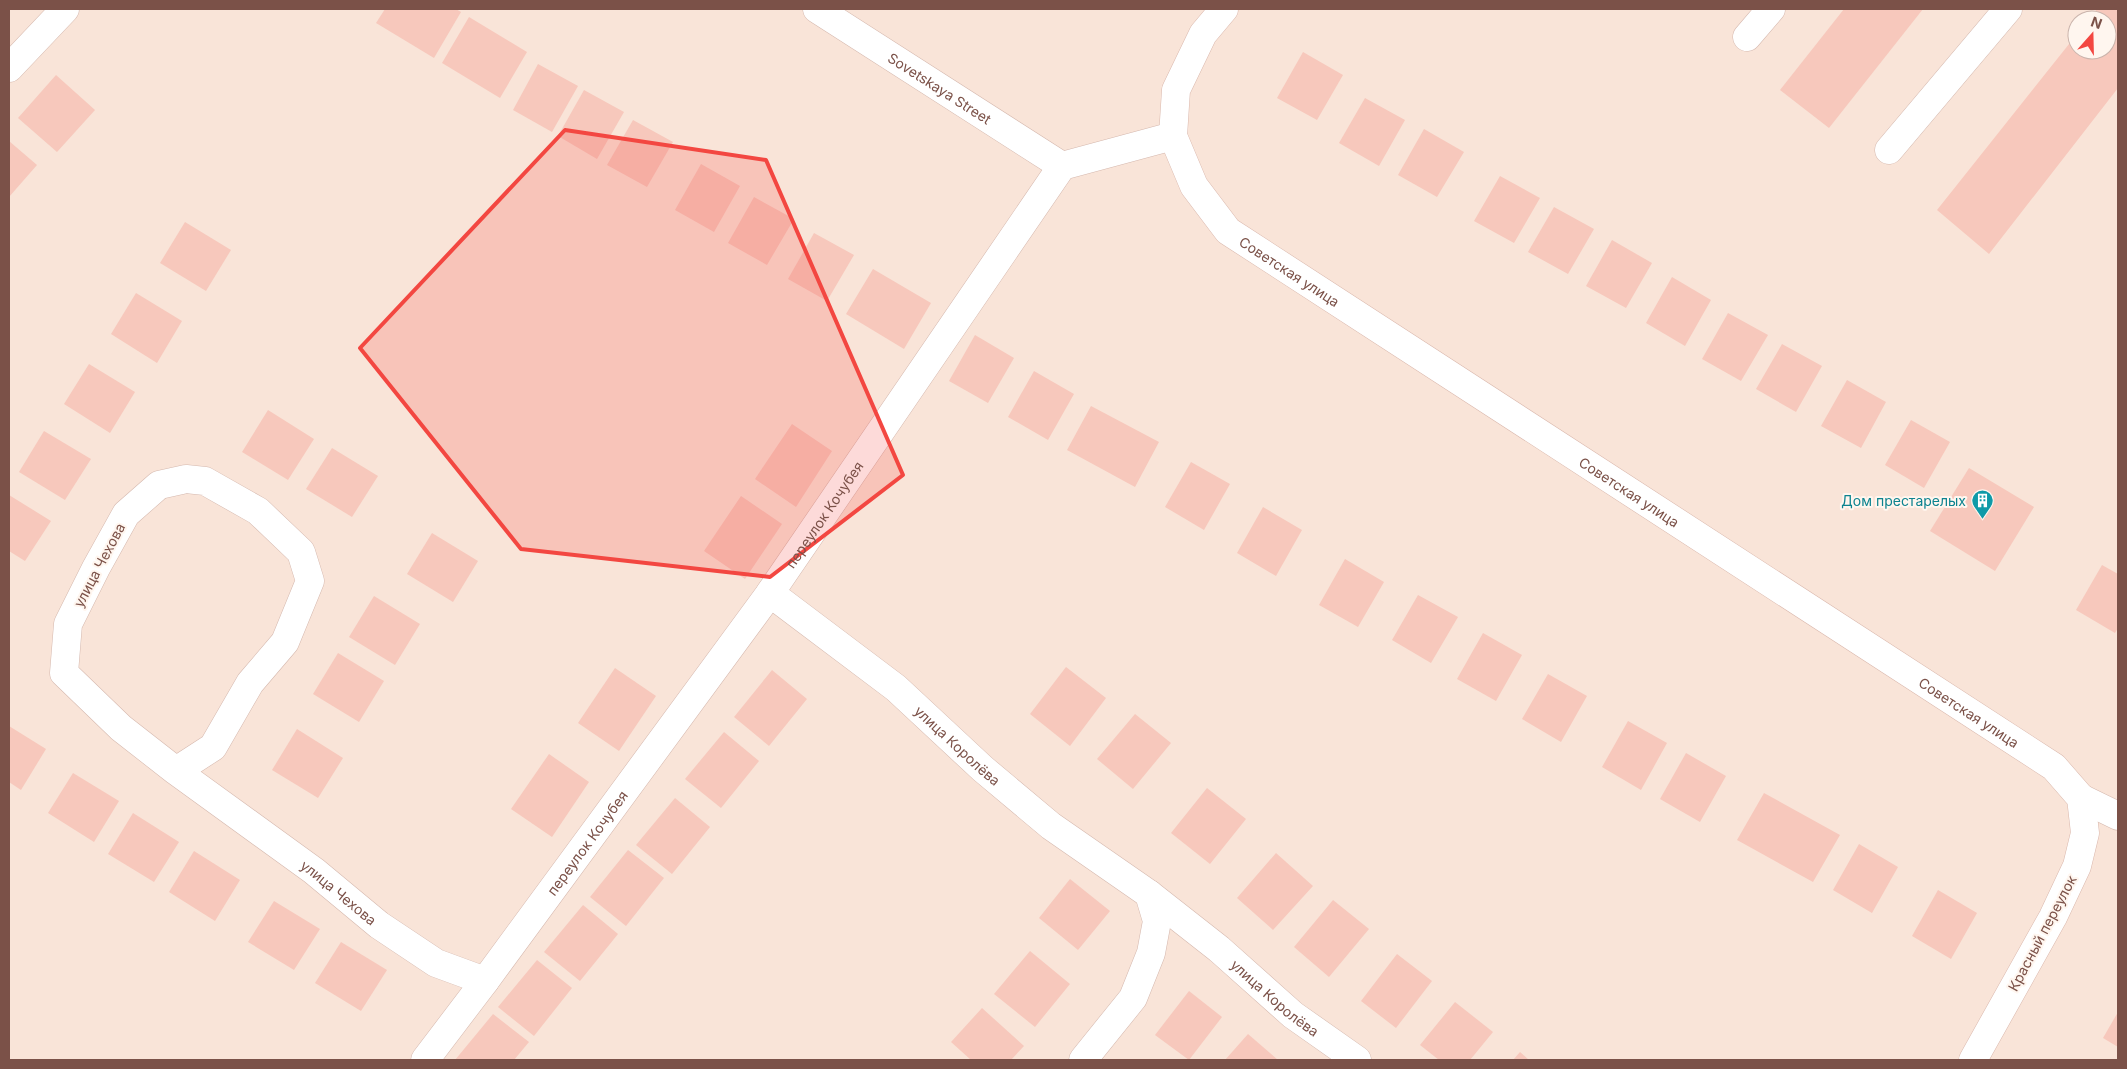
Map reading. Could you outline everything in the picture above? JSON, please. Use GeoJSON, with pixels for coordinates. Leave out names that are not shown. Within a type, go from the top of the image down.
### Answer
{"type":"FeatureCollection","features":[{"type":"Feature","properties":{"kind":"street"},"geometry":{"type":"LineString","coordinates":[[9,68],[65,9]]}},
{"type":"Feature","properties":{"kind":"street","name":"Sovetskaya Street"},"geometry":{"type":"LineString","coordinates":[[817,9],[1062,166]]}},
{"type":"Feature","properties":{"kind":"street"},"geometry":{"type":"LineString","coordinates":[[1062,166],[1173,136],[1176,90],[1203,34],[1224,9]]}},
{"type":"Feature","properties":{"kind":"street"},"geometry":{"type":"LineString","coordinates":[[1747,37],[1771,9]]}},
{"type":"Feature","properties":{"kind":"street"},"geometry":{"type":"LineString","coordinates":[[1889,150],[2008,9]]}},
{"type":"Feature","properties":{"kind":"street","name":"Советская улица"},"geometry":{"type":"LineString","coordinates":[[1173,136],[1194,186],[1228,231],[2054,767],[2080,798],[2118,816]]}},
{"type":"Feature","properties":{"kind":"street","name":"переулок Кочубея"},"geometry":{"type":"LineString","coordinates":[[433,1057],[485,981],[770,593],[1062,166]]}},
{"type":"Feature","properties":{"kind":"street","name":"улица Чехова"},"geometry":{"type":"LineString","coordinates":[[176,771],[213,747],[250,683],[285,642],[310,581],[301,552],[258,511],[205,481],[186,479],[159,485],[126,514],[68,624],[64,673],[121,728],[176,771],[314,871],[379,925],[436,963],[485,981]]}},
{"type":"Feature","properties":{"kind":"street","name":"улица Королёва"},"geometry":{"type":"LineString","coordinates":[[770,593],[896,688],[983,768],[1051,826],[1149,894],[1219,948],[1294,1015],[1357,1060]]}},
{"type":"Feature","properties":{"kind":"street","name":"Красный переулок"},"geometry":{"type":"LineString","coordinates":[[1973,1060],[2053,918],[2077,866],[2085,833],[2080,798]]}},
{"type":"Feature","properties":{"kind":"street"},"geometry":{"type":"LineString","coordinates":[[1083,1060],[1133,998],[1151,953],[1157,921],[1149,894]]}},
{"type":"Feature","properties":{"kind":"highlighted area"},"geometry":{"type":"Polygon","coordinates":[[[565,130],[766,160],[903,475],[770,577],[521,549],[360,348],[565,130]]]}},
{"type":"Feature","properties":{"kind":"shaded area"},"geometry":{"type":"Polygon","coordinates":[[[9,9],[2118,9],[2118,1060],[9,1060],[9,9]]]}},
{"type":"Feature","properties":{"kind":"building"},"geometry":{"type":"Polygon","coordinates":[[[385,9],[456,9],[461,12],[434,58],[376,23],[385,9]]]}},
{"type":"Feature","properties":{"kind":"building"},"geometry":{"type":"Polygon","coordinates":[[[1844,9],[1923,9],[1829,128],[1780,90],[1844,9]]]}},
{"type":"Feature","properties":{"kind":"building"},"geometry":{"type":"Polygon","coordinates":[[[2118,9],[2118,88],[1989,254],[1937,210],[2067,47],[2067,60],[2117,60],[2117,10],[2096,10],[2118,9]]]}},
{"type":"Feature","properties":{"kind":"building"},"geometry":{"type":"Polygon","coordinates":[[[469,17],[527,52],[500,98],[442,63],[469,17]]]}},
{"type":"Feature","properties":{"kind":"building"},"geometry":{"type":"Polygon","coordinates":[[[1303,52],[1343,75],[1317,120],[1277,98],[1303,52]]]}},
{"type":"Feature","properties":{"kind":"building"},"geometry":{"type":"Polygon","coordinates":[[[538,64],[578,86],[552,132],[513,110],[538,64]]]}},
{"type":"Feature","properties":{"kind":"building"},"geometry":{"type":"Polygon","coordinates":[[[56,75],[95,110],[57,152],[18,118],[56,75]]]}},
{"type":"Feature","properties":{"kind":"building"},"geometry":{"type":"Polygon","coordinates":[[[584,90],[624,112],[597,159],[558,136],[584,90]]]}},
{"type":"Feature","properties":{"kind":"building"},"geometry":{"type":"Polygon","coordinates":[[[1365,98],[1405,120],[1379,166],[1339,143],[1365,98]]]}},
{"type":"Feature","properties":{"kind":"building"},"geometry":{"type":"Polygon","coordinates":[[[633,120],[673,142],[647,187],[607,165],[633,120]]]}},
{"type":"Feature","properties":{"kind":"building"},"geometry":{"type":"Polygon","coordinates":[[[1424,129],[1464,152],[1437,197],[1398,175],[1424,129]]]}},
{"type":"Feature","properties":{"kind":"building"},"geometry":{"type":"Polygon","coordinates":[[[9,141],[37,165],[9,197],[9,141]]]}},
{"type":"Feature","properties":{"kind":"building"},"geometry":{"type":"Polygon","coordinates":[[[701,164],[740,186],[714,232],[675,210],[701,164]]]}},
{"type":"Feature","properties":{"kind":"building"},"geometry":{"type":"Polygon","coordinates":[[[1500,176],[1540,198],[1514,243],[1474,221],[1500,176]]]}},
{"type":"Feature","properties":{"kind":"building"},"geometry":{"type":"Polygon","coordinates":[[[754,197],[794,219],[767,265],[728,243],[754,197]]]}},
{"type":"Feature","properties":{"kind":"building"},"geometry":{"type":"Polygon","coordinates":[[[1554,207],[1594,229],[1568,274],[1528,252],[1554,207]]]}},
{"type":"Feature","properties":{"kind":"building"},"geometry":{"type":"Polygon","coordinates":[[[185,222],[231,250],[206,291],[160,263],[185,222]]]}},
{"type":"Feature","properties":{"kind":"building"},"geometry":{"type":"Polygon","coordinates":[[[814,233],[854,255],[827,301],[788,279],[814,233]]]}},
{"type":"Feature","properties":{"kind":"building"},"geometry":{"type":"Polygon","coordinates":[[[1612,240],[1652,263],[1626,308],[1586,286],[1612,240]]]}},
{"type":"Feature","properties":{"kind":"building"},"geometry":{"type":"Polygon","coordinates":[[[873,269],[931,303],[904,349],[846,314],[873,269]]]}},
{"type":"Feature","properties":{"kind":"building"},"geometry":{"type":"Polygon","coordinates":[[[1672,277],[1711,300],[1685,346],[1646,323],[1672,277]]]}},
{"type":"Feature","properties":{"kind":"building"},"geometry":{"type":"Polygon","coordinates":[[[136,293],[182,321],[157,363],[111,334],[136,293]]]}},
{"type":"Feature","properties":{"kind":"building"},"geometry":{"type":"Polygon","coordinates":[[[1728,313],[1768,335],[1741,381],[1702,359],[1728,313]]]}},
{"type":"Feature","properties":{"kind":"building"},"geometry":{"type":"Polygon","coordinates":[[[975,335],[1014,358],[988,403],[949,381],[975,335]]]}},
{"type":"Feature","properties":{"kind":"building"},"geometry":{"type":"Polygon","coordinates":[[[1782,344],[1822,366],[1796,412],[1756,389],[1782,344]]]}},
{"type":"Feature","properties":{"kind":"building"},"geometry":{"type":"Polygon","coordinates":[[[89,364],[135,392],[110,433],[64,404],[89,364]]]}},
{"type":"Feature","properties":{"kind":"building"},"geometry":{"type":"Polygon","coordinates":[[[1034,371],[1074,394],[1048,440],[1008,417],[1034,371]]]}},
{"type":"Feature","properties":{"kind":"building"},"geometry":{"type":"Polygon","coordinates":[[[1847,380],[1886,402],[1861,448],[1821,426],[1847,380]]]}},
{"type":"Feature","properties":{"kind":"building"},"geometry":{"type":"Polygon","coordinates":[[[1091,406],[1159,442],[1135,487],[1067,450],[1091,406]]]}},
{"type":"Feature","properties":{"kind":"building"},"geometry":{"type":"Polygon","coordinates":[[[268,410],[314,439],[288,480],[242,452],[268,410]]]}},
{"type":"Feature","properties":{"kind":"building"},"geometry":{"type":"Polygon","coordinates":[[[1911,420],[1950,442],[1924,488],[1885,465],[1911,420]]]}},
{"type":"Feature","properties":{"kind":"building"},"geometry":{"type":"Polygon","coordinates":[[[792,424],[832,451],[796,507],[755,479],[792,424]]]}},
{"type":"Feature","properties":{"kind":"building"},"geometry":{"type":"Polygon","coordinates":[[[44,431],[91,459],[65,500],[19,472],[44,431]]]}},
{"type":"Feature","properties":{"kind":"building"},"geometry":{"type":"Polygon","coordinates":[[[332,448],[378,476],[352,517],[306,489],[332,448]]]}},
{"type":"Feature","properties":{"kind":"building"},"geometry":{"type":"Polygon","coordinates":[[[1191,462],[1230,484],[1204,530],[1165,507],[1191,462]]]}},
{"type":"Feature","properties":{"kind":"building","name":"Дом престарелых"},"geometry":{"type":"Polygon","coordinates":[[[1969,468],[2034,507],[1995,571],[1930,531],[1969,468]]]}},
{"type":"Feature","properties":{"kind":"building"},"geometry":{"type":"Polygon","coordinates":[[[9,495],[51,521],[25,561],[9,551],[9,495]]]}},
{"type":"Feature","properties":{"kind":"building"},"geometry":{"type":"Polygon","coordinates":[[[741,496],[782,524],[745,579],[704,551],[741,496]]]}},
{"type":"Feature","properties":{"kind":"building"},"geometry":{"type":"Polygon","coordinates":[[[1263,507],[1302,530],[1276,576],[1237,553],[1263,507]]]}},
{"type":"Feature","properties":{"kind":"building"},"geometry":{"type":"Polygon","coordinates":[[[432,533],[478,561],[453,602],[407,574],[432,533]]]}},
{"type":"Feature","properties":{"kind":"building"},"geometry":{"type":"Polygon","coordinates":[[[1345,559],[1384,582],[1358,627],[1319,605],[1345,559]]]}},
{"type":"Feature","properties":{"kind":"building"},"geometry":{"type":"Polygon","coordinates":[[[2102,565],[2118,574],[2118,628],[2115,633],[2076,610],[2102,565]]]}},
{"type":"Feature","properties":{"kind":"building"},"geometry":{"type":"Polygon","coordinates":[[[1418,595],[1458,617],[1431,663],[1392,640],[1418,595]]]}},
{"type":"Feature","properties":{"kind":"building"},"geometry":{"type":"Polygon","coordinates":[[[374,596],[420,624],[395,665],[349,637],[374,596]]]}},
{"type":"Feature","properties":{"kind":"building"},"geometry":{"type":"Polygon","coordinates":[[[1483,633],[1522,655],[1496,701],[1457,679],[1483,633]]]}},
{"type":"Feature","properties":{"kind":"building"},"geometry":{"type":"Polygon","coordinates":[[[338,653],[384,681],[359,722],[313,694],[338,653]]]}},
{"type":"Feature","properties":{"kind":"building"},"geometry":{"type":"Polygon","coordinates":[[[1066,667],[1106,698],[1070,746],[1030,714],[1066,667]]]}},
{"type":"Feature","properties":{"kind":"building"},"geometry":{"type":"Polygon","coordinates":[[[615,668],[656,696],[619,751],[578,723],[615,668]]]}},
{"type":"Feature","properties":{"kind":"building"},"geometry":{"type":"Polygon","coordinates":[[[772,670],[807,699],[769,746],[734,717],[772,670]]]}},
{"type":"Feature","properties":{"kind":"building"},"geometry":{"type":"Polygon","coordinates":[[[1548,674],[1587,696],[1561,742],[1522,719],[1548,674]]]}},
{"type":"Feature","properties":{"kind":"building"},"geometry":{"type":"Polygon","coordinates":[[[1135,714],[1171,743],[1133,789],[1097,759],[1135,714]]]}},
{"type":"Feature","properties":{"kind":"building"},"geometry":{"type":"Polygon","coordinates":[[[1628,721],[1667,743],[1641,790],[1602,767],[1628,721]]]}},
{"type":"Feature","properties":{"kind":"building"},"geometry":{"type":"Polygon","coordinates":[[[9,726],[46,749],[21,790],[9,782],[9,726]]]}},
{"type":"Feature","properties":{"kind":"building"},"geometry":{"type":"Polygon","coordinates":[[[297,729],[343,758],[318,798],[272,770],[297,729]]]}},
{"type":"Feature","properties":{"kind":"building"},"geometry":{"type":"Polygon","coordinates":[[[724,732],[759,761],[721,808],[685,779],[724,732]]]}},
{"type":"Feature","properties":{"kind":"building"},"geometry":{"type":"Polygon","coordinates":[[[1686,753],[1726,776],[1700,822],[1660,799],[1686,753]]]}},
{"type":"Feature","properties":{"kind":"building"},"geometry":{"type":"Polygon","coordinates":[[[549,754],[589,782],[552,837],[511,809],[549,754]]]}},
{"type":"Feature","properties":{"kind":"building"},"geometry":{"type":"Polygon","coordinates":[[[73,773],[119,801],[94,842],[48,813],[73,773]]]}},
{"type":"Feature","properties":{"kind":"building"},"geometry":{"type":"Polygon","coordinates":[[[1207,788],[1246,819],[1210,864],[1171,833],[1207,788]]]}},
{"type":"Feature","properties":{"kind":"building"},"geometry":{"type":"Polygon","coordinates":[[[1764,793],[1840,835],[1813,882],[1737,840],[1764,793]]]}},
{"type":"Feature","properties":{"kind":"building"},"geometry":{"type":"Polygon","coordinates":[[[675,798],[710,827],[672,874],[636,845],[675,798]]]}},
{"type":"Feature","properties":{"kind":"building"},"geometry":{"type":"Polygon","coordinates":[[[133,813],[179,842],[154,882],[108,854],[133,813]]]}},
{"type":"Feature","properties":{"kind":"building"},"geometry":{"type":"Polygon","coordinates":[[[1859,844],[1898,867],[1872,913],[1833,890],[1859,844]]]}},
{"type":"Feature","properties":{"kind":"building"},"geometry":{"type":"Polygon","coordinates":[[[628,850],[664,878],[626,926],[590,897],[628,850]]]}},
{"type":"Feature","properties":{"kind":"building"},"geometry":{"type":"Polygon","coordinates":[[[194,851],[240,880],[215,921],[169,892],[194,851]]]}},
{"type":"Feature","properties":{"kind":"building"},"geometry":{"type":"Polygon","coordinates":[[[1276,853],[1313,886],[1273,930],[1237,898],[1276,853]]]}},
{"type":"Feature","properties":{"kind":"building"},"geometry":{"type":"Polygon","coordinates":[[[1070,879],[1110,911],[1078,950],[1039,918],[1070,879]]]}},
{"type":"Feature","properties":{"kind":"building"},"geometry":{"type":"Polygon","coordinates":[[[1938,890],[1977,913],[1951,959],[1912,936],[1938,890]]]}},
{"type":"Feature","properties":{"kind":"building"},"geometry":{"type":"Polygon","coordinates":[[[1333,900],[1369,929],[1329,977],[1294,947],[1333,900]]]}},
{"type":"Feature","properties":{"kind":"building"},"geometry":{"type":"Polygon","coordinates":[[[274,901],[320,929],[294,970],[248,942],[274,901]]]}},
{"type":"Feature","properties":{"kind":"building"},"geometry":{"type":"Polygon","coordinates":[[[583,905],[618,934],[580,981],[544,952],[583,905]]]}},
{"type":"Feature","properties":{"kind":"building"},"geometry":{"type":"Polygon","coordinates":[[[341,942],[387,970],[361,1011],[315,983],[341,942]]]}},
{"type":"Feature","properties":{"kind":"building"},"geometry":{"type":"Polygon","coordinates":[[[1030,951],[1070,984],[1035,1027],[994,994],[1030,951]]]}},
{"type":"Feature","properties":{"kind":"building"},"geometry":{"type":"Polygon","coordinates":[[[1397,954],[1432,981],[1396,1028],[1361,1001],[1397,954]]]}},
{"type":"Feature","properties":{"kind":"building"},"geometry":{"type":"Polygon","coordinates":[[[537,960],[572,988],[534,1036],[498,1007],[537,960]]]}},
{"type":"Feature","properties":{"kind":"building"},"geometry":{"type":"Polygon","coordinates":[[[1189,991],[1222,1017],[1189,1060],[1155,1035],[1189,991]]]}},
{"type":"Feature","properties":{"kind":"building"},"geometry":{"type":"Polygon","coordinates":[[[1455,1002],[1493,1032],[1470,1060],[1439,1060],[1420,1045],[1455,1002]]]}},
{"type":"Feature","properties":{"kind":"building"},"geometry":{"type":"Polygon","coordinates":[[[982,1008],[1024,1046],[1011,1060],[971,1060],[951,1042],[982,1008]]]}},
{"type":"Feature","properties":{"kind":"building"},"geometry":{"type":"Polygon","coordinates":[[[2118,1012],[2118,1047],[2103,1038],[2118,1012]]]}},
{"type":"Feature","properties":{"kind":"building"},"geometry":{"type":"Polygon","coordinates":[[[493,1014],[529,1042],[514,1060],[455,1060],[493,1014]]]}},
{"type":"Feature","properties":{"kind":"building"},"geometry":{"type":"Polygon","coordinates":[[[1248,1034],[1278,1060],[1225,1060],[1248,1034]]]}},
{"type":"Feature","properties":{"kind":"building"},"geometry":{"type":"Polygon","coordinates":[[[1520,1052],[1529,1060],[1513,1060],[1520,1052]]]}},
{"type":"Feature","properties":{"kind":"place","name":"Дом престарелых"},"geometry":{"type":"Point","coordinates":[1982,519]}}]}
